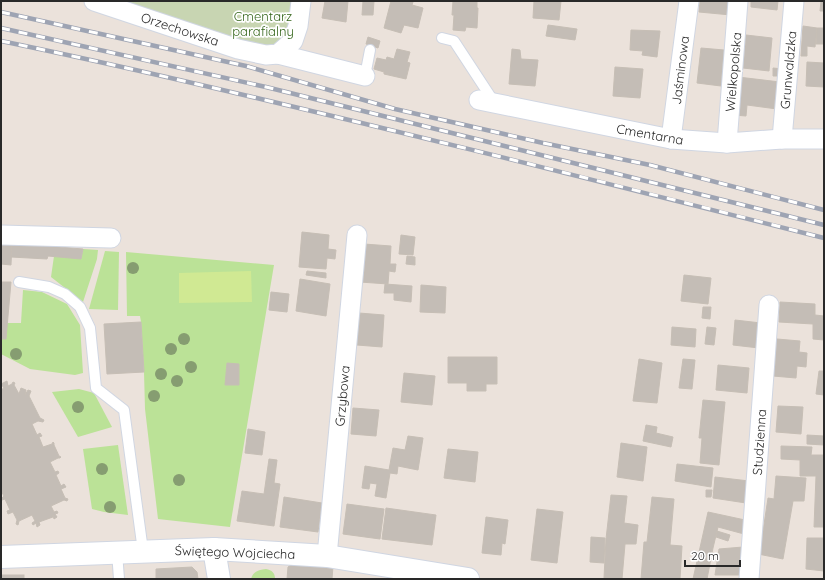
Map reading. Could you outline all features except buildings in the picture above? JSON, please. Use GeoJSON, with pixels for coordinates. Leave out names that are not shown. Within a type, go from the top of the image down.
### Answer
{"type":"FeatureCollection","features":[{"type":"Feature","properties":{"kind":"street","name":"Orzechowska"},"geometry":{"type":"LineString","coordinates":[[94,1],[238,49],[272,55],[365,76]]}},
{"type":"Feature","properties":{"kind":"street"},"geometry":{"type":"LineString","coordinates":[[272,55],[293,41],[298,26],[301,1]]}},
{"type":"Feature","properties":{"kind":"street","name":"Jaśminowa"},"geometry":{"type":"LineString","coordinates":[[671,139],[689,1]]}},
{"type":"Feature","properties":{"kind":"street","name":"Wielkopolska"},"geometry":{"type":"LineString","coordinates":[[727,143],[738,1]]}},
{"type":"Feature","properties":{"kind":"street","name":"Grunwaldzka"},"geometry":{"type":"LineString","coordinates":[[782,140],[794,1]]}},
{"type":"Feature","properties":{"kind":"street","name":"Cmentarna"},"geometry":{"type":"LineString","coordinates":[[487,102],[671,139],[727,143],[824,139]]}},
{"type":"Feature","properties":{"kind":"street"},"geometry":{"type":"LineString","coordinates":[[1,235],[111,238]]}},
{"type":"Feature","properties":{"kind":"street","name":"Grzybowa"},"geometry":{"type":"LineString","coordinates":[[327,556],[358,235]]}},
{"type":"Feature","properties":{"kind":"street","name":"Studzienna"},"geometry":{"type":"LineString","coordinates":[[749,579],[768,305]]}},
{"type":"Feature","properties":{"kind":"street"},"geometry":{"type":"LineString","coordinates":[[214,549],[219,579]]}},
{"type":"Feature","properties":{"kind":"street","name":"Świętego Wojciecha"},"geometry":{"type":"LineString","coordinates":[[1,557],[214,549],[327,556],[468,579]]}},
{"type":"Feature","properties":{"kind":"lane"},"geometry":{"type":"LineString","coordinates":[[442,38],[454,42],[487,102]]}},
{"type":"Feature","properties":{"kind":"lane"},"geometry":{"type":"LineString","coordinates":[[365,76],[370,50]]}},
{"type":"Feature","properties":{"kind":"lane"},"geometry":{"type":"LineString","coordinates":[[19,282],[49,287],[65,294],[80,308],[90,328],[96,388],[124,410],[143,551]]}},
{"type":"Feature","properties":{"kind":"lane"},"geometry":{"type":"LineString","coordinates":[[117,552],[119,579]]}},
{"type":"Feature","properties":{"kind":"green space","name":"Cmentarz parafialny"},"geometry":{"type":"Polygon","coordinates":[[[124,1],[291,1],[290,32],[270,51],[124,1]]]}},
{"type":"Feature","properties":{"kind":"green space"},"geometry":{"type":"Polygon","coordinates":[[[83,249],[98,250],[97,259],[83,302],[51,277],[54,256],[81,258],[83,249]]]}},
{"type":"Feature","properties":{"kind":"green space"},"geometry":{"type":"Polygon","coordinates":[[[105,251],[119,252],[118,310],[89,309],[105,251]]]}},
{"type":"Feature","properties":{"kind":"green space"},"geometry":{"type":"Polygon","coordinates":[[[126,252],[274,265],[230,527],[158,519],[145,409],[141,322],[140,316],[127,316],[126,252]]]}},
{"type":"Feature","properties":{"kind":"green space"},"geometry":{"type":"Polygon","coordinates":[[[251,271],[252,302],[179,303],[179,273],[251,271]]]}},
{"type":"Feature","properties":{"kind":"green space"},"geometry":{"type":"Polygon","coordinates":[[[23,290],[42,292],[67,304],[80,325],[83,373],[75,375],[30,369],[1,354],[1,339],[6,339],[7,323],[21,323],[23,290]]]}},
{"type":"Feature","properties":{"kind":"green space"},"geometry":{"type":"Polygon","coordinates":[[[79,389],[94,393],[112,427],[78,437],[52,392],[79,389]]]}},
{"type":"Feature","properties":{"kind":"green space"},"geometry":{"type":"Polygon","coordinates":[[[118,445],[128,515],[92,509],[83,449],[118,445]]]}},
{"type":"Feature","properties":{"kind":"green space"},"geometry":{"type":"Polygon","coordinates":[[[266,569],[273,572],[275,579],[251,579],[252,576],[259,570],[266,569]]]}},
{"type":"Feature","properties":{"kind":"railway"},"geometry":{"type":"LineString","coordinates":[[1,12],[246,66],[395,109],[543,143],[650,165],[824,210]]}},
{"type":"Feature","properties":{"kind":"railway"},"geometry":{"type":"LineString","coordinates":[[1,28],[266,87],[824,225]]}},
{"type":"Feature","properties":{"kind":"railway"},"geometry":{"type":"LineString","coordinates":[[1,41],[237,93],[824,238]]}}]}
